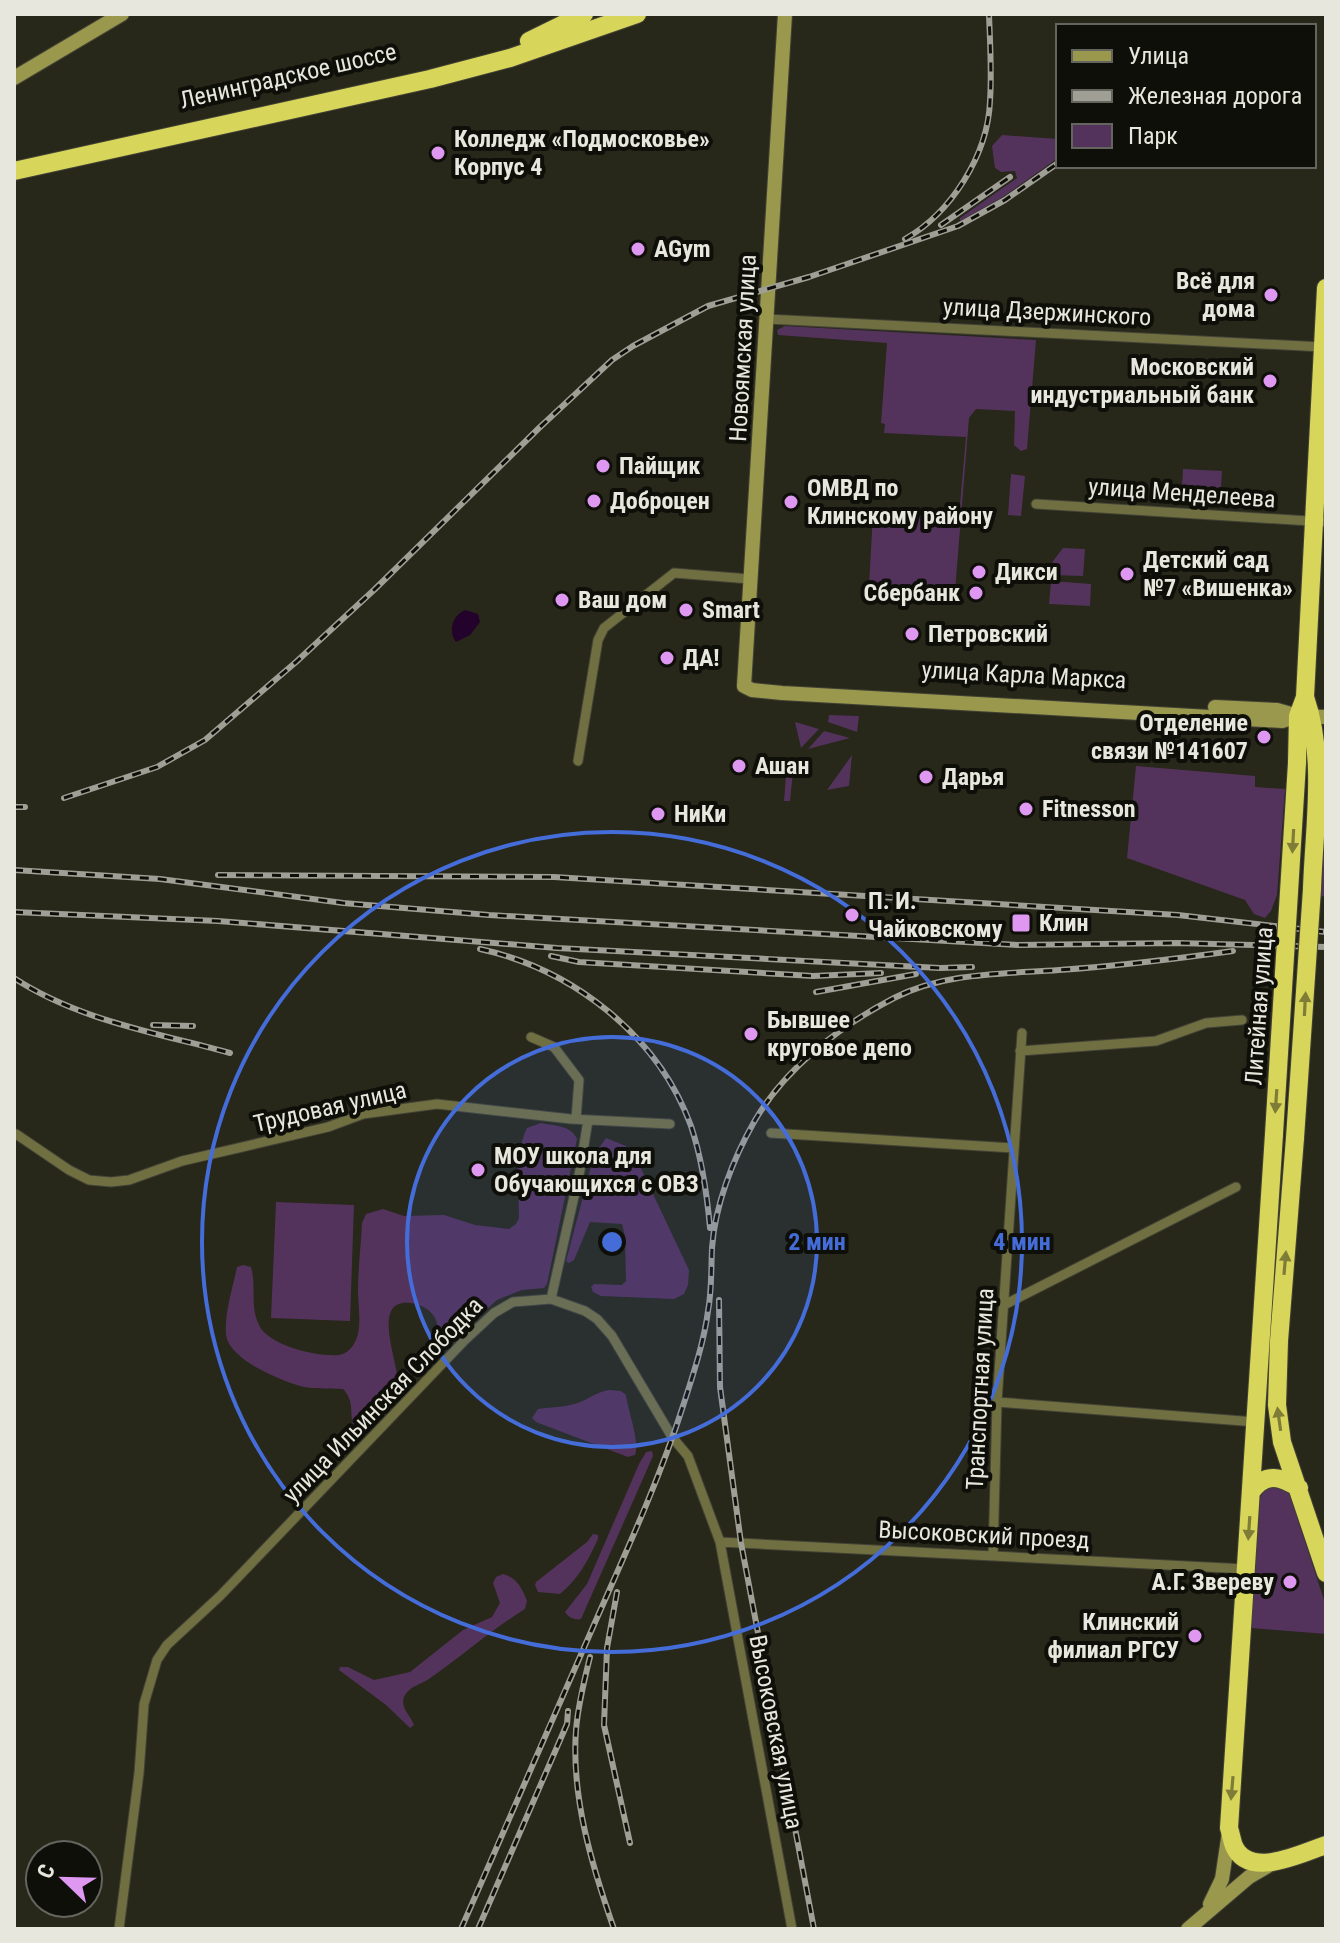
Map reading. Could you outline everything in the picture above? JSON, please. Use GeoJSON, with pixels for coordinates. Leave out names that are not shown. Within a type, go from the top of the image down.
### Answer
{"type":"FeatureCollection","features":[{"type":"Feature","properties":{"kind":"highway","name":"Ленинградское шоссе"},"geometry":{"type":"LineString","coordinates":[[14,171],[490,64],[637,14]]}},
{"type":"Feature","properties":{"kind":"highway","name":"Ленинградское шоссе"},"geometry":{"type":"LineString","coordinates":[[14,160],[429,69],[509,48],[576,18]]}},
{"type":"Feature","properties":{"kind":"highway","name":"Литейная улица"},"geometry":{"type":"LineString","coordinates":[[1326,288],[1320,522],[1305,697],[1317,756],[1312,889],[1277,1405],[1282,1442],[1326,1573]]}},
{"type":"Feature","properties":{"kind":"highway","name":"Литейная улица"},"geometry":{"type":"LineString","coordinates":[[1229,1828],[1298,739],[1309,719]]}},
{"type":"Feature","properties":{"kind":"highway"},"geometry":{"type":"LineString","coordinates":[[1251,1492],[1262,1480],[1270,1477],[1287,1480],[1299,1488]]}},
{"type":"Feature","properties":{"kind":"highway"},"geometry":{"type":"LineString","coordinates":[[1229,1828],[1234,1848],[1244,1859],[1258,1863],[1279,1860],[1326,1845]]}},
{"type":"Feature","properties":{"kind":"street"},"geometry":{"type":"LineString","coordinates":[[14,78],[122,14]]}},
{"type":"Feature","properties":{"kind":"street","name":"Новоямская улица"},"geometry":{"type":"LineString","coordinates":[[745,686],[785,14]]}},
{"type":"Feature","properties":{"kind":"street","name":"улица Дзержинского"},"geometry":{"type":"LineString","coordinates":[[767,319],[1325,348]]}},
{"type":"Feature","properties":{"kind":"street","name":"улица Менделеева"},"geometry":{"type":"LineString","coordinates":[[1036,504],[1320,522]]}},
{"type":"Feature","properties":{"kind":"street"},"geometry":{"type":"LineString","coordinates":[[578,761],[598,640],[604,628],[674,573],[750,579]]}},
{"type":"Feature","properties":{"kind":"street","name":"улица Карла Маркса"},"geometry":{"type":"LineString","coordinates":[[745,686],[755,683],[1277,710],[1309,719]]}},
{"type":"Feature","properties":{"kind":"street"},"geometry":{"type":"LineString","coordinates":[[1020,1051],[1156,1041],[1206,1023],[1242,1020]]}},
{"type":"Feature","properties":{"kind":"street","name":"Транспортная улица"},"geometry":{"type":"LineString","coordinates":[[993,1555],[997,1402],[1022,1033]]}},
{"type":"Feature","properties":{"kind":"street"},"geometry":{"type":"LineString","coordinates":[[531,1037],[554,1047],[579,1080],[576,1119]]}},
{"type":"Feature","properties":{"kind":"street","name":"Трудовая улица"},"geometry":{"type":"LineString","coordinates":[[16,1134],[69,1170],[89,1180],[111,1182],[129,1180],[182,1161],[328,1127],[363,1114],[437,1104],[576,1119],[670,1124]]}},
{"type":"Feature","properties":{"kind":"street"},"geometry":{"type":"LineString","coordinates":[[551,1299],[588,1120]]}},
{"type":"Feature","properties":{"kind":"street"},"geometry":{"type":"LineString","coordinates":[[771,1133],[1013,1148]]}},
{"type":"Feature","properties":{"kind":"street"},"geometry":{"type":"LineString","coordinates":[[1004,1305],[1236,1187]]}},
{"type":"Feature","properties":{"kind":"street","name":"улица Ильинская Слободка"},"geometry":{"type":"LineString","coordinates":[[119,1929],[139,1773],[144,1704],[157,1660],[167,1645],[265,1549],[494,1313],[513,1302],[551,1299],[571,1304],[597,1319],[621,1348],[667,1429]]}},
{"type":"Feature","properties":{"kind":"street"},"geometry":{"type":"LineString","coordinates":[[997,1402],[1256,1422]]}},
{"type":"Feature","properties":{"kind":"street","name":"Высоковская улица"},"geometry":{"type":"LineString","coordinates":[[667,1429],[688,1456],[720,1542],[792,1929]]}},
{"type":"Feature","properties":{"kind":"street","name":"Высоковский проезд"},"geometry":{"type":"LineString","coordinates":[[720,1542],[1246,1569]]}},
{"type":"Feature","properties":{"kind":"street"},"geometry":{"type":"LineString","coordinates":[[1188,1929],[1205,1911],[1219,1889],[1229,1828]]}},
{"type":"Feature","properties":{"kind":"street"},"geometry":{"type":"LineString","coordinates":[[1188,1929],[1249,1877],[1279,1860]]}},
{"type":"Feature","properties":{"kind":"green space"},"geometry":{"type":"Polygon","coordinates":[[[1002,135],[1056,139],[1056,159],[1003,197],[960,221],[1017,178],[1015,171],[1001,172],[995,168],[992,146],[1002,135]]]}},
{"type":"Feature","properties":{"kind":"green space"},"geometry":{"type":"Polygon","coordinates":[[[785,326],[1036,340],[1027,449],[1021,451],[1014,445],[1015,411],[976,409],[969,418],[955,591],[869,586],[873,513],[959,516],[966,437],[884,433],[885,424],[881,423],[887,343],[778,335],[777,330],[785,326]]]}},
{"type":"Feature","properties":{"kind":"green space"},"geometry":{"type":"Polygon","coordinates":[[[1183,469],[1222,471],[1221,488],[1182,486],[1183,469]]]}},
{"type":"Feature","properties":{"kind":"green space"},"geometry":{"type":"Polygon","coordinates":[[[1011,474],[1025,476],[1021,516],[1008,515],[1011,474]]]}},
{"type":"Feature","properties":{"kind":"green space"},"geometry":{"type":"Polygon","coordinates":[[[1063,548],[1085,549],[1083,576],[1051,575],[1053,561],[1063,548]]]}},
{"type":"Feature","properties":{"kind":"green space"},"geometry":{"type":"Polygon","coordinates":[[[1051,581],[1091,584],[1090,606],[1049,604],[1051,581]]]}},
{"type":"Feature","properties":{"kind":"green space"},"geometry":{"type":"Polygon","coordinates":[[[829,715],[859,716],[857,732],[828,722],[829,715]]]}},
{"type":"Feature","properties":{"kind":"green space"},"geometry":{"type":"Polygon","coordinates":[[[795,722],[819,729],[801,748],[795,722]]]}},
{"type":"Feature","properties":{"kind":"green space"},"geometry":{"type":"Polygon","coordinates":[[[824,731],[850,738],[808,749],[824,731]]]}},
{"type":"Feature","properties":{"kind":"green space"},"geometry":{"type":"Polygon","coordinates":[[[852,755],[849,786],[827,790],[852,755]]]}},
{"type":"Feature","properties":{"kind":"green space"},"geometry":{"type":"Polygon","coordinates":[[[787,762],[794,763],[790,801],[784,801],[787,762]]]}},
{"type":"Feature","properties":{"kind":"green space"},"geometry":{"type":"Polygon","coordinates":[[[1136,766],[1255,776],[1255,787],[1285,789],[1277,895],[1265,918],[1254,914],[1245,900],[1127,858],[1136,766]]]}},
{"type":"Feature","properties":{"kind":"green space"},"geometry":{"type":"Polygon","coordinates":[[[1326,770],[1326,896],[1318,897],[1326,770]]]}},
{"type":"Feature","properties":{"kind":"green space"},"geometry":{"type":"Polygon","coordinates":[[[541,1123],[567,1129],[577,1139],[547,1284],[544,1288],[522,1290],[497,1300],[422,1373],[411,1375],[406,1371],[407,1364],[435,1336],[437,1322],[420,1305],[398,1304],[391,1312],[389,1324],[398,1393],[388,1408],[365,1430],[356,1430],[353,1425],[350,1400],[343,1389],[306,1387],[285,1381],[253,1366],[229,1343],[226,1335],[228,1310],[237,1267],[243,1265],[251,1267],[255,1312],[266,1334],[284,1345],[308,1352],[339,1355],[347,1352],[355,1343],[359,1328],[359,1265],[362,1223],[366,1214],[383,1209],[404,1216],[444,1215],[475,1225],[509,1229],[519,1218],[518,1172],[523,1138],[527,1128],[541,1123]]]}},
{"type":"Feature","properties":{"kind":"green space"},"geometry":{"type":"Polygon","coordinates":[[[606,1138],[626,1146],[634,1154],[689,1270],[684,1294],[674,1299],[601,1296],[593,1292],[591,1287],[594,1284],[622,1285],[626,1281],[622,1224],[590,1222],[574,1260],[566,1261],[594,1155],[606,1138]]]}},
{"type":"Feature","properties":{"kind":"green space"},"geometry":{"type":"Polygon","coordinates":[[[276,1202],[354,1205],[350,1321],[271,1318],[276,1202]]]}},
{"type":"Feature","properties":{"kind":"green space"},"geometry":{"type":"Polygon","coordinates":[[[609,1390],[621,1391],[626,1395],[635,1435],[635,1455],[628,1457],[532,1418],[538,1409],[574,1404],[609,1390]]]}},
{"type":"Feature","properties":{"kind":"green space"},"geometry":{"type":"Polygon","coordinates":[[[652,1451],[653,1456],[581,1619],[572,1618],[565,1612],[587,1584],[639,1464],[646,1452],[652,1451]]]}},
{"type":"Feature","properties":{"kind":"green space"},"geometry":{"type":"Polygon","coordinates":[[[1274,1485],[1288,1490],[1326,1606],[1326,1634],[1251,1628],[1260,1498],[1265,1489],[1274,1485]]]}},
{"type":"Feature","properties":{"kind":"green space"},"geometry":{"type":"Polygon","coordinates":[[[593,1534],[598,1535],[598,1539],[572,1582],[560,1594],[538,1592],[536,1582],[593,1534]]]}},
{"type":"Feature","properties":{"kind":"green space"},"geometry":{"type":"Polygon","coordinates":[[[503,1574],[521,1588],[527,1601],[525,1609],[429,1679],[409,1690],[403,1701],[414,1725],[410,1728],[386,1705],[339,1670],[340,1667],[348,1667],[374,1680],[410,1672],[463,1630],[492,1617],[500,1603],[493,1583],[496,1577],[503,1574]]]}},
{"type":"Feature","properties":{"kind":"shaded area"},"geometry":{"type":"Polygon","coordinates":[[[465,610],[478,614],[480,622],[470,635],[456,642],[452,633],[453,624],[465,610]]]}},
{"type":"Feature","properties":{"kind":"railway"},"geometry":{"type":"LineString","coordinates":[[905,239],[922,228],[952,198],[982,142],[991,90],[989,14]]}},
{"type":"Feature","properties":{"kind":"railway"},"geometry":{"type":"LineString","coordinates":[[64,798],[157,767],[205,740],[296,662],[539,428],[612,360],[633,346],[708,306],[809,277],[958,226],[1005,200],[1056,164]]}},
{"type":"Feature","properties":{"kind":"railway"},"geometry":{"type":"LineString","coordinates":[[941,225],[1010,177]]}},
{"type":"Feature","properties":{"kind":"railway"},"geometry":{"type":"LineString","coordinates":[[14,807],[25,807]]}},
{"type":"Feature","properties":{"kind":"railway"},"geometry":{"type":"LineString","coordinates":[[14,870],[160,879],[343,903],[489,915],[1018,945],[1177,943],[1326,947]]}},
{"type":"Feature","properties":{"kind":"railway"},"geometry":{"type":"LineString","coordinates":[[218,875],[554,877],[1178,915],[1326,932]]}},
{"type":"Feature","properties":{"kind":"railway"},"geometry":{"type":"LineString","coordinates":[[14,912],[218,921],[557,948],[940,968],[972,967]]}},
{"type":"Feature","properties":{"kind":"railway"},"geometry":{"type":"LineString","coordinates":[[480,949],[547,972],[608,1011],[634,1035],[676,1093],[691,1126],[704,1177],[710,1228]]}},
{"type":"Feature","properties":{"kind":"railway"},"geometry":{"type":"LineString","coordinates":[[461,1929],[629,1545],[674,1434],[704,1335],[712,1248],[721,1199],[754,1122],[781,1084],[834,1035],[913,989],[975,976],[1233,951]]}},
{"type":"Feature","properties":{"kind":"railway"},"geometry":{"type":"LineString","coordinates":[[551,956],[579,962],[813,976],[881,973]]}},
{"type":"Feature","properties":{"kind":"railway"},"geometry":{"type":"LineString","coordinates":[[816,992],[916,974]]}},
{"type":"Feature","properties":{"kind":"railway"},"geometry":{"type":"LineString","coordinates":[[14,978],[64,1005],[91,1015],[230,1053]]}},
{"type":"Feature","properties":{"kind":"railway"},"geometry":{"type":"LineString","coordinates":[[153,1025],[193,1026]]}},
{"type":"Feature","properties":{"kind":"railway"},"geometry":{"type":"LineString","coordinates":[[719,1300],[720,1387],[741,1543],[814,1929]]}},
{"type":"Feature","properties":{"kind":"railway"},"geometry":{"type":"LineString","coordinates":[[617,1592],[607,1648],[604,1725],[630,1843]]}},
{"type":"Feature","properties":{"kind":"railway"},"geometry":{"type":"LineString","coordinates":[[590,1657],[577,1721],[577,1780],[591,1856],[614,1929]]}},
{"type":"Feature","properties":{"kind":"railway"},"geometry":{"type":"LineString","coordinates":[[478,1929],[567,1724],[568,1711]]}},
{"type":"Feature","properties":{"kind":"place","name":"Колледж «Подмосковье» Корпус 4"},"geometry":{"type":"Point","coordinates":[438,153]}},
{"type":"Feature","properties":{"kind":"place","name":"AGym"},"geometry":{"type":"Point","coordinates":[638,249]}},
{"type":"Feature","properties":{"kind":"place","name":"Всё для дома"},"geometry":{"type":"Point","coordinates":[1271,295]}},
{"type":"Feature","properties":{"kind":"place","name":"Московский индустриальный банк"},"geometry":{"type":"Point","coordinates":[1270,381]}},
{"type":"Feature","properties":{"kind":"place","name":"Пайщик"},"geometry":{"type":"Point","coordinates":[603,466]}},
{"type":"Feature","properties":{"kind":"place","name":"Доброцен"},"geometry":{"type":"Point","coordinates":[594,501]}},
{"type":"Feature","properties":{"kind":"place","name":"ОМВД по Клинскому району"},"geometry":{"type":"Point","coordinates":[791,502]}},
{"type":"Feature","properties":{"kind":"place","name":"Дикси"},"geometry":{"type":"Point","coordinates":[979,572]}},
{"type":"Feature","properties":{"kind":"place","name":"Детский сад №7 «Вишенка»"},"geometry":{"type":"Point","coordinates":[1127,574]}},
{"type":"Feature","properties":{"kind":"place","name":"Сбербанк"},"geometry":{"type":"Point","coordinates":[976,593]}},
{"type":"Feature","properties":{"kind":"place","name":"Ваш дом"},"geometry":{"type":"Point","coordinates":[562,600]}},
{"type":"Feature","properties":{"kind":"place","name":"Smart"},"geometry":{"type":"Point","coordinates":[686,610]}},
{"type":"Feature","properties":{"kind":"place","name":"Петровский"},"geometry":{"type":"Point","coordinates":[912,634]}},
{"type":"Feature","properties":{"kind":"place","name":"ДА!"},"geometry":{"type":"Point","coordinates":[667,658]}},
{"type":"Feature","properties":{"kind":"place","name":"Отделение связи №141607"},"geometry":{"type":"Point","coordinates":[1264,737]}},
{"type":"Feature","properties":{"kind":"place","name":"Ашан"},"geometry":{"type":"Point","coordinates":[739,766]}},
{"type":"Feature","properties":{"kind":"place","name":"Дарья"},"geometry":{"type":"Point","coordinates":[926,777]}},
{"type":"Feature","properties":{"kind":"place","name":"Fitnesson"},"geometry":{"type":"Point","coordinates":[1026,809]}},
{"type":"Feature","properties":{"kind":"place","name":"НиКи"},"geometry":{"type":"Point","coordinates":[658,814]}},
{"type":"Feature","properties":{"kind":"place","name":"П. И. Чайковскому"},"geometry":{"type":"Point","coordinates":[852,915]}},
{"type":"Feature","properties":{"kind":"place","name":"Клин"},"geometry":{"type":"Point","coordinates":[1021,923]}},
{"type":"Feature","properties":{"kind":"place","name":"Бывшее круговое депо"},"geometry":{"type":"Point","coordinates":[751,1034]}},
{"type":"Feature","properties":{"kind":"place","name":"МОУ школа для Обучающихся с ОВЗ"},"geometry":{"type":"Point","coordinates":[478,1170]}},
{"type":"Feature","properties":{"kind":"place","name":"А.Г. Звереву"},"geometry":{"type":"Point","coordinates":[1290,1582]}},
{"type":"Feature","properties":{"kind":"place","name":"Клинский филиал РГСУ"},"geometry":{"type":"Point","coordinates":[1195,1636]}}]}
